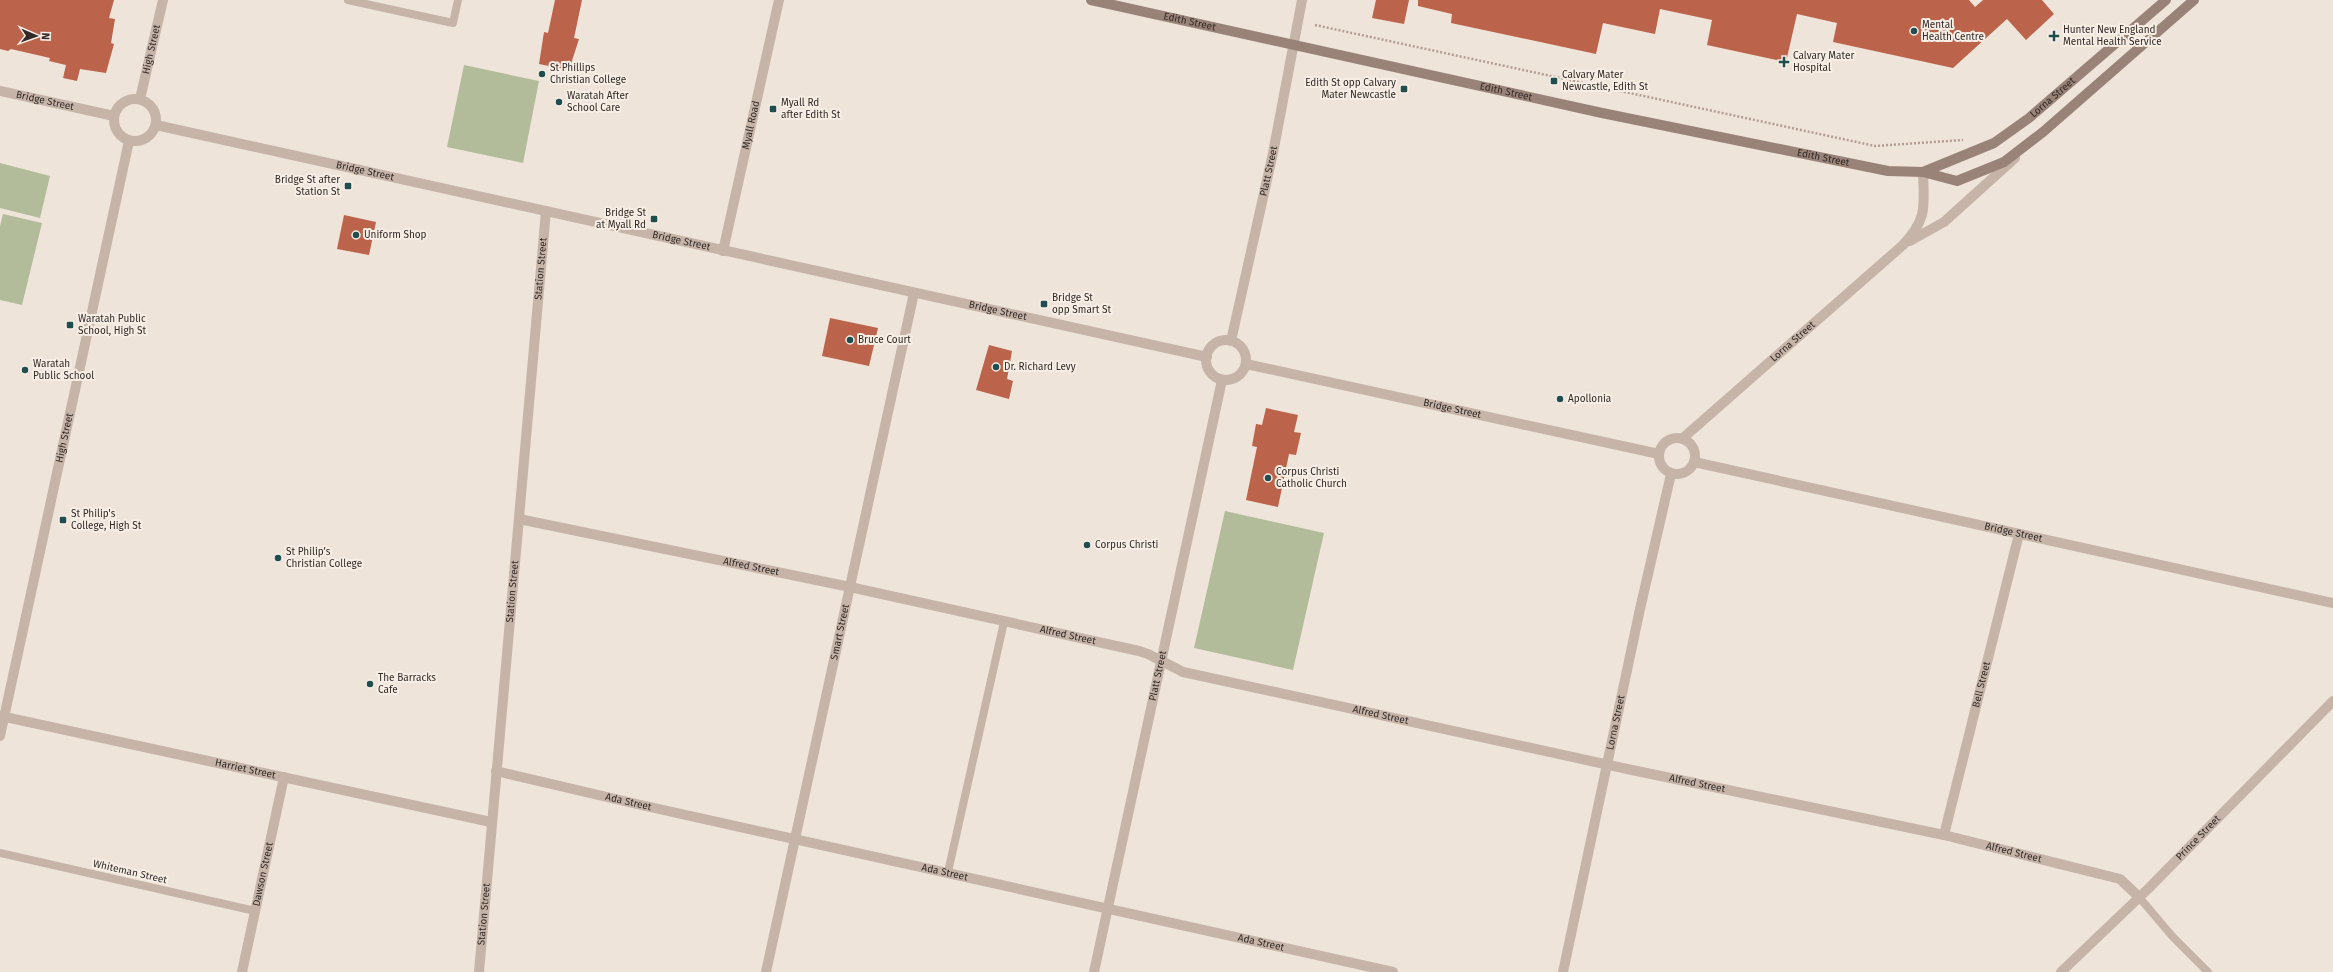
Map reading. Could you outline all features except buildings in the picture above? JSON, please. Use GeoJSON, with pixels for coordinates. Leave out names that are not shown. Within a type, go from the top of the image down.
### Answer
{"type":"FeatureCollection","features":[{"type":"Feature","properties":{"kind":"main road","name":"Edith Street"},"geometry":{"type":"LineString","coordinates":[[1091,0],[1602,112],[1888,171],[1924,172]]}},
{"type":"Feature","properties":{"kind":"main road","name":"Lorna Street"},"geometry":{"type":"LineString","coordinates":[[1924,172],[1994,143],[2028,118],[2166,0]]}},
{"type":"Feature","properties":{"kind":"main road","name":"Lorna Street"},"geometry":{"type":"LineString","coordinates":[[1924,172],[1957,181],[1965,180],[2004,162],[2043,132],[2194,0]]}},
{"type":"Feature","properties":{"kind":"street","name":"High Street"},"geometry":{"type":"LineString","coordinates":[[140,99],[163,0]]}},
{"type":"Feature","properties":{"kind":"street","name":"Myall Road"},"geometry":{"type":"LineString","coordinates":[[723,251],[779,0]]}},
{"type":"Feature","properties":{"kind":"street","name":"Platt Street"},"geometry":{"type":"LineString","coordinates":[[1231,341],[1273,153],[1302,0]]}},
{"type":"Feature","properties":{"kind":"street","name":"Bridge Street"},"geometry":{"type":"LineString","coordinates":[[0,91],[114,116]]}},
{"type":"Feature","properties":{"kind":"street"},"geometry":{"type":"LineString","coordinates":[[134,98],[140,99],[153,109],[156,125],[146,139],[129,141],[117,132],[114,116],[115,111],[123,102],[134,98]]}},
{"type":"Feature","properties":{"kind":"street","name":"Bridge Street"},"geometry":{"type":"LineString","coordinates":[[156,125],[1207,357]]}},
{"type":"Feature","properties":{"kind":"street","name":"Lorna Street"},"geometry":{"type":"LineString","coordinates":[[1904,245],[1944,222],[2043,132]]}},
{"type":"Feature","properties":{"kind":"street","name":"High Street"},"geometry":{"type":"LineString","coordinates":[[0,736],[2,716],[129,141]]}},
{"type":"Feature","properties":{"kind":"street","name":"Lorna Street"},"geometry":{"type":"LineString","coordinates":[[1683,438],[1904,245],[1917,229],[1922,217],[1924,172]]}},
{"type":"Feature","properties":{"kind":"street","name":"Station Street"},"geometry":{"type":"LineString","coordinates":[[479,972],[491,822],[546,211]]}},
{"type":"Feature","properties":{"kind":"street","name":"Smart Street"},"geometry":{"type":"LineString","coordinates":[[766,972],[914,292]]}},
{"type":"Feature","properties":{"kind":"street"},"geometry":{"type":"LineString","coordinates":[[1231,341],[1243,350],[1246,364],[1242,374],[1237,377],[1222,380],[1212,374],[1207,363],[1207,357],[1210,349],[1217,343],[1231,341]]}},
{"type":"Feature","properties":{"kind":"street","name":"Bridge Street"},"geometry":{"type":"LineString","coordinates":[[1246,364],[1659,454]]}},
{"type":"Feature","properties":{"kind":"street","name":"Platt Street"},"geometry":{"type":"LineString","coordinates":[[1094,972],[1163,662],[1222,380]]}},
{"type":"Feature","properties":{"kind":"street"},"geometry":{"type":"LineString","coordinates":[[1683,438],[1693,448],[1694,462],[1685,472],[1671,474],[1663,468],[1659,454],[1667,441],[1683,438]]}},
{"type":"Feature","properties":{"kind":"street","name":"Bridge Street"},"geometry":{"type":"LineString","coordinates":[[1694,462],[2333,603]]}},
{"type":"Feature","properties":{"kind":"street","name":"Lorna Street"},"geometry":{"type":"LineString","coordinates":[[1563,972],[1642,601],[1671,474]]}},
{"type":"Feature","properties":{"kind":"street","name":"Alfred Street"},"geometry":{"type":"LineString","coordinates":[[518,518],[850,587],[1148,654],[1183,672],[1944,835],[2120,879],[2139,897]]}},
{"type":"Feature","properties":{"kind":"street","name":"Bell Street"},"geometry":{"type":"LineString","coordinates":[[1944,835],[2019,534]]}},
{"type":"Feature","properties":{"kind":"street","name":"Prince Street"},"geometry":{"type":"LineString","coordinates":[[2061,972],[2139,897],[2333,701]]}},
{"type":"Feature","properties":{"kind":"street","name":"Harriet Street"},"geometry":{"type":"LineString","coordinates":[[2,716],[491,822]]}},
{"type":"Feature","properties":{"kind":"street","name":"Ada Street"},"geometry":{"type":"LineString","coordinates":[[496,771],[794,840],[948,872],[1393,972]]}},
{"type":"Feature","properties":{"kind":"street","name":"Dawson Street"},"geometry":{"type":"LineString","coordinates":[[242,972],[284,777]]}},
{"type":"Feature","properties":{"kind":"lane"},"geometry":{"type":"LineString","coordinates":[[348,0],[452,23],[458,0]]}},
{"type":"Feature","properties":{"kind":"lane"},"geometry":{"type":"LineString","coordinates":[[948,872],[1004,622]]}},
{"type":"Feature","properties":{"kind":"lane","name":"Whiteman Street"},"geometry":{"type":"LineString","coordinates":[[0,853],[255,911]]}},
{"type":"Feature","properties":{"kind":"lane","name":"Alfred Street"},"geometry":{"type":"LineString","coordinates":[[2139,897],[2172,936],[2208,972]]}},
{"type":"Feature","properties":{"kind":"path"},"geometry":{"type":"LineString","coordinates":[[1315,25],[1876,146],[1951,139],[1968,140]]}},
{"type":"Feature","properties":{"kind":"green space"},"geometry":{"type":"Polygon","coordinates":[[[464,65],[539,81],[523,163],[447,147],[464,65]]]}},
{"type":"Feature","properties":{"kind":"green space"},"geometry":{"type":"Polygon","coordinates":[[[0,163],[50,176],[40,218],[0,208],[0,163]]]}},
{"type":"Feature","properties":{"kind":"green space"},"geometry":{"type":"Polygon","coordinates":[[[3,214],[42,223],[22,305],[0,300],[0,226],[3,214]]]}},
{"type":"Feature","properties":{"kind":"green space"},"geometry":{"type":"Polygon","coordinates":[[[1225,511],[1324,533],[1293,670],[1194,648],[1225,511]]]}},
{"type":"Feature","properties":{"kind":"place","name":"Mental Health Centre"},"geometry":{"type":"Point","coordinates":[1914,31]}},
{"type":"Feature","properties":{"kind":"place","name":"Hunter New England Mental Health Service"},"geometry":{"type":"Point","coordinates":[2054,36]}},
{"type":"Feature","properties":{"kind":"place","name":"Calvary Mater Hospital"},"geometry":{"type":"Point","coordinates":[1784,62]}},
{"type":"Feature","properties":{"kind":"place","name":"St Phillips Christian College"},"geometry":{"type":"Point","coordinates":[542,74]}},
{"type":"Feature","properties":{"kind":"place","name":"Calvary Mater Newcastle, Edith St"},"geometry":{"type":"Point","coordinates":[1554,81]}},
{"type":"Feature","properties":{"kind":"place","name":"Edith St opp Calvary Mater Newcastle"},"geometry":{"type":"Point","coordinates":[1404,89]}},
{"type":"Feature","properties":{"kind":"place","name":"Waratah After School Care"},"geometry":{"type":"Point","coordinates":[559,102]}},
{"type":"Feature","properties":{"kind":"place","name":"Myall Rd after Edith St"},"geometry":{"type":"Point","coordinates":[773,109]}},
{"type":"Feature","properties":{"kind":"place","name":"Bridge St after Station St"},"geometry":{"type":"Point","coordinates":[348,186]}},
{"type":"Feature","properties":{"kind":"place","name":"Bridge St at Myall Rd"},"geometry":{"type":"Point","coordinates":[654,219]}},
{"type":"Feature","properties":{"kind":"place","name":"Uniform Shop"},"geometry":{"type":"Point","coordinates":[356,235]}},
{"type":"Feature","properties":{"kind":"place","name":"Bridge St opp Smart St"},"geometry":{"type":"Point","coordinates":[1044,304]}},
{"type":"Feature","properties":{"kind":"place","name":"Waratah Public School, High St"},"geometry":{"type":"Point","coordinates":[70,325]}},
{"type":"Feature","properties":{"kind":"place","name":"Bruce Court"},"geometry":{"type":"Point","coordinates":[850,340]}},
{"type":"Feature","properties":{"kind":"place","name":"Dr. Richard Levy"},"geometry":{"type":"Point","coordinates":[996,367]}},
{"type":"Feature","properties":{"kind":"place","name":"Waratah Public School"},"geometry":{"type":"Point","coordinates":[25,370]}},
{"type":"Feature","properties":{"kind":"place","name":"Apollonia"},"geometry":{"type":"Point","coordinates":[1560,399]}},
{"type":"Feature","properties":{"kind":"place","name":"Corpus Christi Catholic Church"},"geometry":{"type":"Point","coordinates":[1268,478]}},
{"type":"Feature","properties":{"kind":"place","name":"St Philip's College, High St"},"geometry":{"type":"Point","coordinates":[63,520]}},
{"type":"Feature","properties":{"kind":"place","name":"Corpus Christi"},"geometry":{"type":"Point","coordinates":[1087,545]}},
{"type":"Feature","properties":{"kind":"place","name":"St Philip’s Christian College"},"geometry":{"type":"Point","coordinates":[278,558]}},
{"type":"Feature","properties":{"kind":"place","name":"The Barracks Cafe"},"geometry":{"type":"Point","coordinates":[370,684]}}]}
